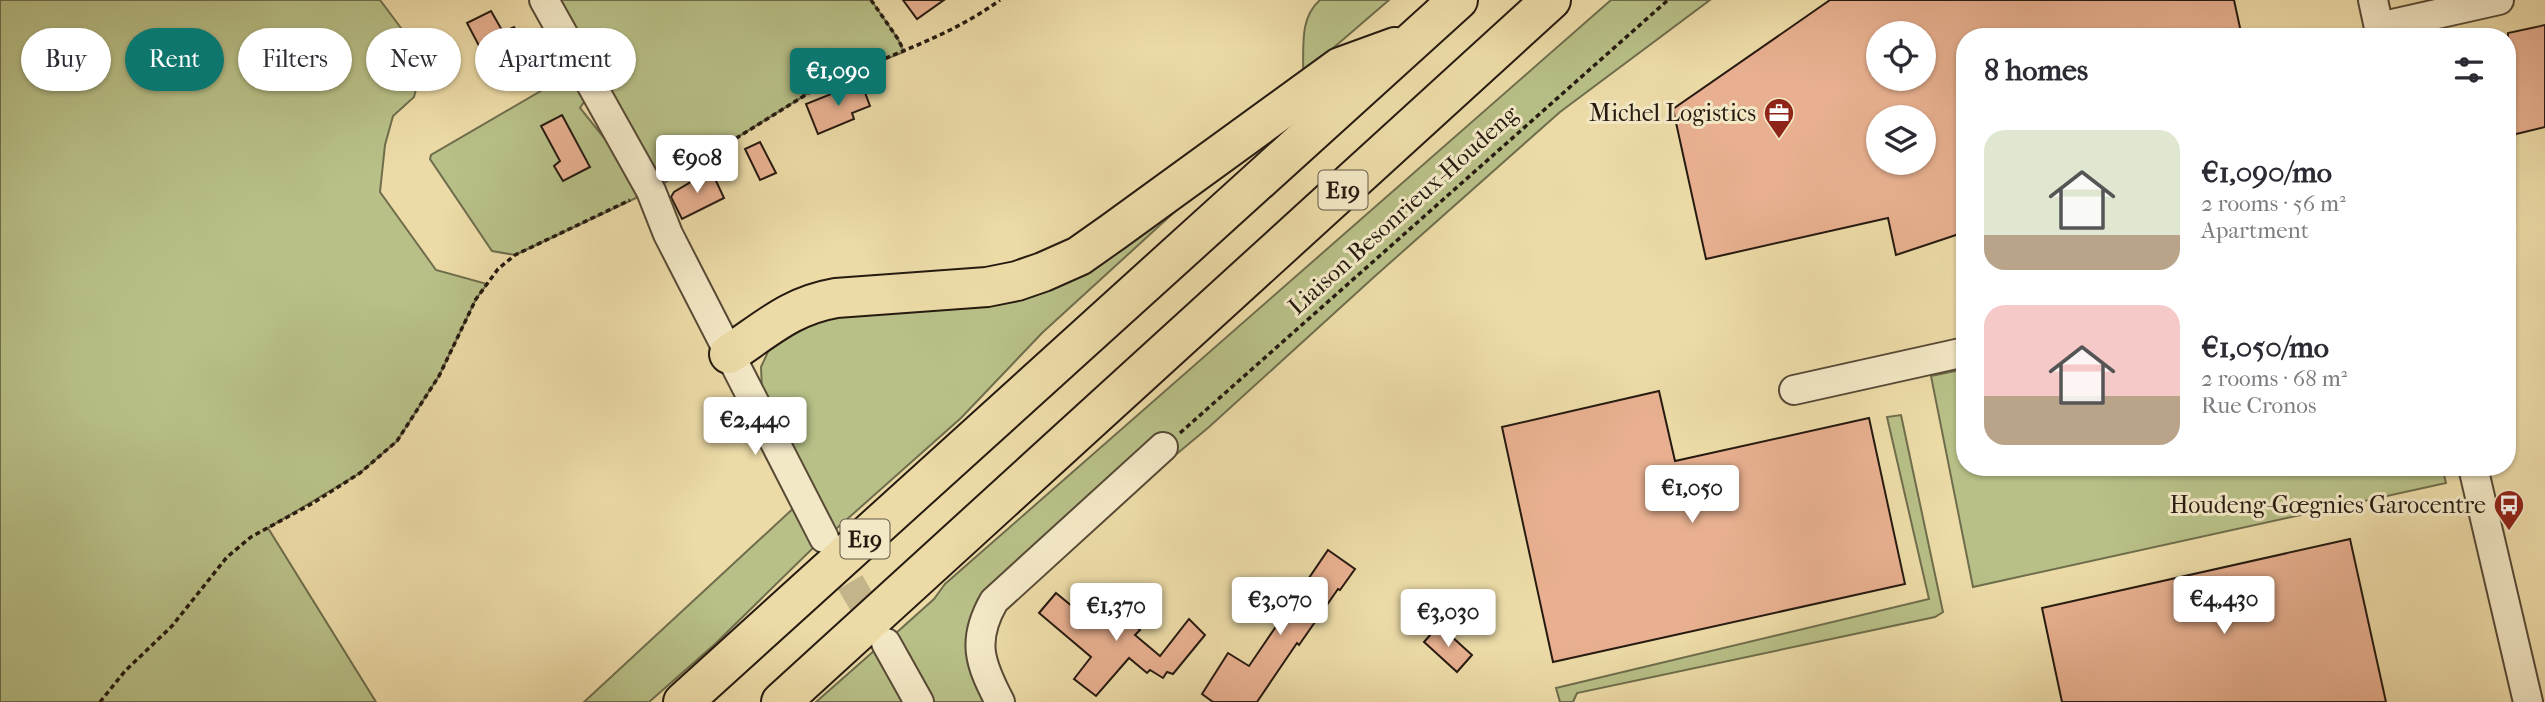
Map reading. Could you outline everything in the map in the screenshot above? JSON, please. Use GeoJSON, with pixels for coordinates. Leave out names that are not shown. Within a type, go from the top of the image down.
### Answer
{"type":"FeatureCollection","features":[{"type":"Feature","properties":{"kind":"highway","name":"E19"},"geometry":{"type":"LineString","coordinates":[[683,702],[1458,0]]}},
{"type":"Feature","properties":{"kind":"highway","name":"E19"},"geometry":{"type":"LineString","coordinates":[[781,702],[1552,0]]}},
{"type":"Feature","properties":{"kind":"highway"},"geometry":{"type":"LineString","coordinates":[[729,354],[788,313],[815,302],[836,298],[987,287],[1017,281],[1079,256],[1340,67],[1414,40]]}},
{"type":"Feature","properties":{"kind":"street"},"geometry":{"type":"LineString","coordinates":[[544,0],[650,191],[668,234],[824,538]]}},
{"type":"Feature","properties":{"kind":"street"},"geometry":{"type":"LineString","coordinates":[[2373,0],[2379,28]]}},
{"type":"Feature","properties":{"kind":"street"},"geometry":{"type":"LineString","coordinates":[[2395,28],[2499,0]]}},
{"type":"Feature","properties":{"kind":"street"},"geometry":{"type":"LineString","coordinates":[[1794,390],[1956,354]]}},
{"type":"Feature","properties":{"kind":"street"},"geometry":{"type":"LineString","coordinates":[[1000,702],[981,665],[982,629],[986,614],[994,601],[1163,447]]}},
{"type":"Feature","properties":{"kind":"street"},"geometry":{"type":"LineString","coordinates":[[2475,476],[2528,702]]}},
{"type":"Feature","properties":{"kind":"street"},"geometry":{"type":"LineString","coordinates":[[886,643],[919,702]]}},
{"type":"Feature","properties":{"kind":"path"},"geometry":{"type":"LineString","coordinates":[[871,0],[904,52]]}},
{"type":"Feature","properties":{"kind":"path"},"geometry":{"type":"LineString","coordinates":[[100,702],[125,671],[172,626],[226,557],[251,537],[360,473],[397,442],[439,376],[476,299],[498,269],[515,255],[650,191],[815,89],[976,18],[1000,0]]}},
{"type":"Feature","properties":{"kind":"path","name":"Liaison Besonrieux-Houdeng"},"geometry":{"type":"LineString","coordinates":[[1163,447],[1668,0]]}},
{"type":"Feature","properties":{"kind":"green space"},"geometry":{"type":"Polygon","coordinates":[[[0,0],[380,0],[401,28],[366,28],[366,91],[416,91],[414,97],[393,116],[385,145],[380,192],[436,270],[487,284],[476,299],[439,376],[397,441],[360,473],[268,528],[376,702],[0,702],[0,0]]]}},
{"type":"Feature","properties":{"kind":"green space"},"geometry":{"type":"Polygon","coordinates":[[[544,0],[871,0],[904,52],[815,89],[651,191],[595,91],[636,91],[636,28],[560,28],[544,0]]]}},
{"type":"Feature","properties":{"kind":"green space"},"geometry":{"type":"Polygon","coordinates":[[[1320,0],[1389,0],[1303,74],[1306,24],[1313,7],[1320,0]]]}},
{"type":"Feature","properties":{"kind":"green space"},"geometry":{"type":"Polygon","coordinates":[[[1611,0],[1710,0],[1560,112],[1209,427],[1059,552],[983,606],[991,702],[934,702],[920,683],[895,634],[934,599],[945,584],[1611,0]]]}},
{"type":"Feature","properties":{"kind":"green space"},"geometry":{"type":"Polygon","coordinates":[[[541,91],[583,91],[586,99],[580,108],[641,184],[636,198],[515,255],[492,251],[430,159],[431,155],[541,91]]]}},
{"type":"Feature","properties":{"kind":"green space"},"geometry":{"type":"Polygon","coordinates":[[[1239,153],[1042,333],[961,418],[836,529],[762,391],[761,367],[776,334],[801,314],[970,296],[1239,153]]]}},
{"type":"Feature","properties":{"kind":"green space"},"geometry":{"type":"Polygon","coordinates":[[[1956,371],[1956,476],[2444,476],[2446,483],[1973,587],[1931,376],[1956,371]]]}},
{"type":"Feature","properties":{"kind":"green space"},"geometry":{"type":"Polygon","coordinates":[[[1901,415],[1943,612],[1935,617],[1577,693],[1573,702],[1560,702],[1556,688],[1929,599],[1887,417],[1901,415]]]}},
{"type":"Feature","properties":{"kind":"green space"},"geometry":{"type":"Polygon","coordinates":[[[798,504],[815,546],[715,644],[649,702],[584,702],[798,504]]]}},
{"type":"Feature","properties":{"kind":"green space"},"geometry":{"type":"Polygon","coordinates":[[[875,650],[908,702],[816,702],[875,650]]]}},
{"type":"Feature","properties":{"kind":"building"},"geometry":{"type":"Polygon","coordinates":[[[903,0],[944,0],[917,19],[903,0]]]}},
{"type":"Feature","properties":{"kind":"building","name":"Michel Logistics"},"geometry":{"type":"Polygon","coordinates":[[[1830,0],[2234,0],[2240,28],[1956,28],[1956,235],[1896,255],[1888,218],[1706,259],[1673,109],[1830,0]]]}},
{"type":"Feature","properties":{"kind":"building"},"geometry":{"type":"Polygon","coordinates":[[[491,11],[501,28],[475,28],[475,38],[467,23],[491,11]]]}},
{"type":"Feature","properties":{"kind":"building"},"geometry":{"type":"Polygon","coordinates":[[[2545,25],[2545,127],[2516,134],[2516,31],[2545,25]]]}},
{"type":"Feature","properties":{"kind":"building"},"geometry":{"type":"Polygon","coordinates":[[[861,82],[870,106],[852,113],[854,119],[818,134],[806,104],[861,82]]]}},
{"type":"Feature","properties":{"kind":"building"},"geometry":{"type":"Polygon","coordinates":[[[562,115],[590,167],[563,181],[554,166],[560,161],[541,126],[562,115]]]}},
{"type":"Feature","properties":{"kind":"building"},"geometry":{"type":"Polygon","coordinates":[[[760,142],[776,173],[760,180],[745,149],[760,142]]]}},
{"type":"Feature","properties":{"kind":"building"},"geometry":{"type":"Polygon","coordinates":[[[711,170],[724,198],[682,219],[671,197],[674,192],[711,170]]]}},
{"type":"Feature","properties":{"kind":"building"},"geometry":{"type":"Polygon","coordinates":[[[1659,391],[1675,461],[1869,418],[1905,584],[1553,662],[1502,427],[1659,391]]]}},
{"type":"Feature","properties":{"kind":"building"},"geometry":{"type":"Polygon","coordinates":[[[2350,539],[2386,702],[2062,702],[2042,608],[2350,539]]]}},
{"type":"Feature","properties":{"kind":"building"},"geometry":{"type":"Polygon","coordinates":[[[1328,550],[1355,569],[1299,645],[1297,643],[1257,702],[1213,702],[1202,694],[1228,653],[1249,666],[1328,550]]]}},
{"type":"Feature","properties":{"kind":"building"},"geometry":{"type":"Polygon","coordinates":[[[1056,593],[1089,620],[1105,600],[1140,630],[1135,635],[1160,656],[1189,619],[1205,635],[1173,674],[1167,672],[1163,678],[1150,670],[1147,673],[1129,658],[1096,696],[1074,679],[1091,657],[1039,613],[1056,593]]]}},
{"type":"Feature","properties":{"kind":"building"},"geometry":{"type":"Polygon","coordinates":[[[1439,625],[1472,655],[1457,672],[1424,642],[1439,625]]]}},
{"type":"Feature","properties":{"kind":"tunnel"},"geometry":{"type":"LineString","coordinates":[[829,546],[881,635]]}},
{"type":"Feature","properties":{"kind":"place","name":"Michel Logistics"},"geometry":{"type":"Point","coordinates":[1779,140]}},
{"type":"Feature","properties":{"kind":"place","name":"Houdeng-Gœgnies Garocentre"},"geometry":{"type":"Point","coordinates":[2509,532]}}]}
